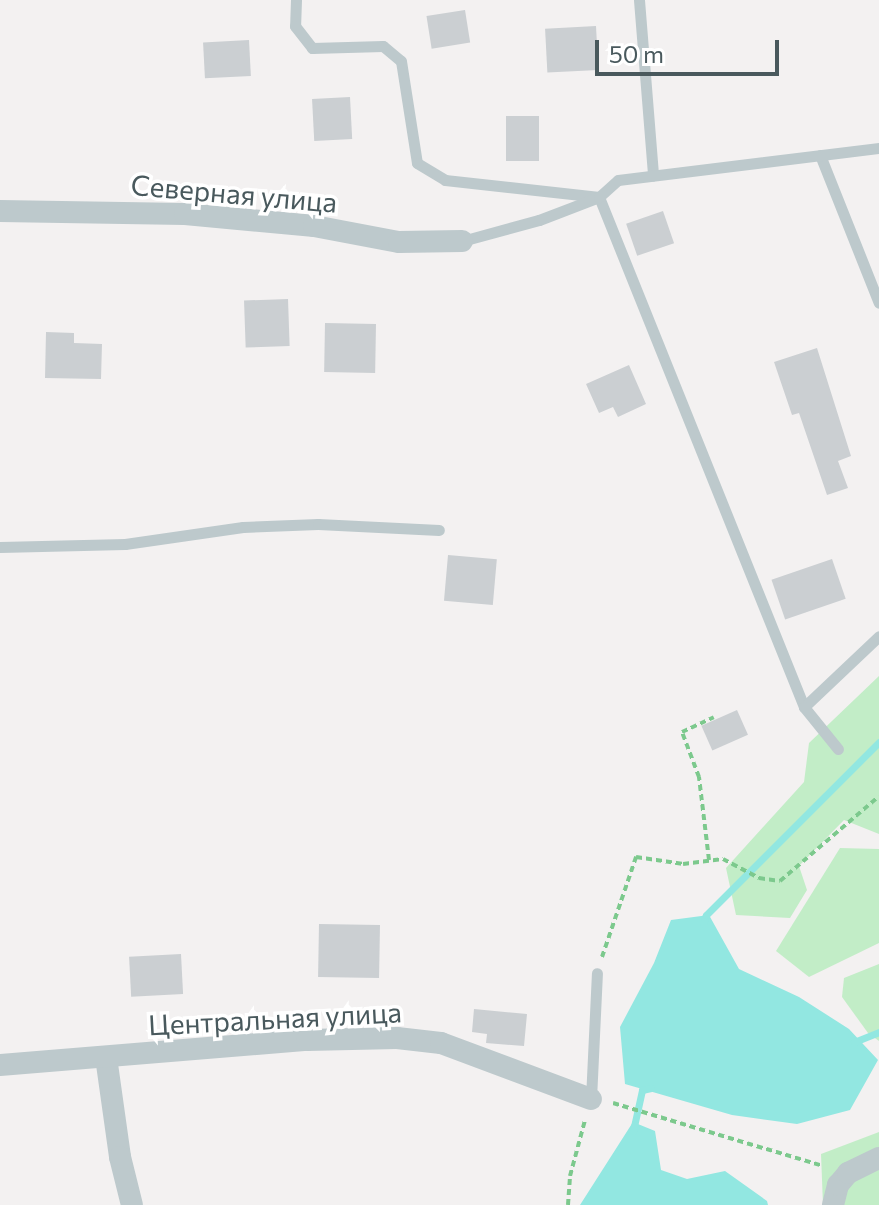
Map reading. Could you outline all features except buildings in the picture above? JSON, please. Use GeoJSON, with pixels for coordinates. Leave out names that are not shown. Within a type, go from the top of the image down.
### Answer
{"type":"FeatureCollection","features":[{"type":"Feature","properties":{"kind":"street","name":"Северная улица"},"geometry":{"type":"LineString","coordinates":[[0,211],[185,214],[314,226],[399,242],[462,241]]}},
{"type":"Feature","properties":{"kind":"street","name":"Центральная улица"},"geometry":{"type":"LineString","coordinates":[[0,1065],[307,1040],[397,1038],[441,1043],[591,1099]]}},
{"type":"Feature","properties":{"kind":"street"},"geometry":{"type":"LineString","coordinates":[[106,1057],[120,1157],[132,1205]]}},
{"type":"Feature","properties":{"kind":"street"},"geometry":{"type":"LineString","coordinates":[[833,1205],[838,1185],[848,1173],[879,1158]]}},
{"type":"Feature","properties":{"kind":"lane"},"geometry":{"type":"LineString","coordinates":[[296,0],[295,26],[312,48],[383,46],[401,61],[417,163],[445,180],[599,197]]}},
{"type":"Feature","properties":{"kind":"lane"},"geometry":{"type":"LineString","coordinates":[[639,0],[653,175]]}},
{"type":"Feature","properties":{"kind":"lane"},"geometry":{"type":"LineString","coordinates":[[462,241],[539,220],[599,197],[618,180],[879,148]]}},
{"type":"Feature","properties":{"kind":"lane"},"geometry":{"type":"LineString","coordinates":[[820,155],[879,303]]}},
{"type":"Feature","properties":{"kind":"lane"},"geometry":{"type":"LineString","coordinates":[[599,197],[804,707],[838,749]]}},
{"type":"Feature","properties":{"kind":"lane"},"geometry":{"type":"LineString","coordinates":[[0,547],[125,544],[243,527],[288,525],[439,530]]}},
{"type":"Feature","properties":{"kind":"lane"},"geometry":{"type":"LineString","coordinates":[[804,707],[879,636]]}},
{"type":"Feature","properties":{"kind":"lane"},"geometry":{"type":"LineString","coordinates":[[591,1099],[597,973]]}},
{"type":"Feature","properties":{"kind":"path"},"geometry":{"type":"LineString","coordinates":[[709,860],[699,777],[682,732],[714,717]]}},
{"type":"Feature","properties":{"kind":"path"},"geometry":{"type":"LineString","coordinates":[[597,973],[636,857],[683,864],[723,859],[759,878],[780,881],[879,796]]}},
{"type":"Feature","properties":{"kind":"path"},"geometry":{"type":"LineString","coordinates":[[568,1205],[570,1176],[591,1099]]}},
{"type":"Feature","properties":{"kind":"path"},"geometry":{"type":"LineString","coordinates":[[624,1106],[848,1173]]}},
{"type":"Feature","properties":{"kind":"green space"},"geometry":{"type":"Polygon","coordinates":[[[879,676],[879,834],[844,820],[799,866],[807,890],[790,918],[736,915],[726,868],[804,782],[809,743],[879,676]]]}},
{"type":"Feature","properties":{"kind":"green space"},"geometry":{"type":"Polygon","coordinates":[[[840,848],[879,849],[879,943],[809,977],[776,951],[840,848]]]}},
{"type":"Feature","properties":{"kind":"green space"},"geometry":{"type":"Polygon","coordinates":[[[879,964],[879,1041],[868,1033],[842,997],[844,978],[879,964]]]}},
{"type":"Feature","properties":{"kind":"green space"},"geometry":{"type":"Polygon","coordinates":[[[879,1132],[879,1205],[823,1205],[821,1154],[879,1132]]]}},
{"type":"Feature","properties":{"kind":"water"},"geometry":{"type":"Polygon","coordinates":[[[709,915],[739,969],[799,997],[849,1029],[878,1060],[850,1110],[797,1124],[732,1115],[625,1084],[620,1027],[654,963],[671,920],[709,915]]]}},
{"type":"Feature","properties":{"kind":"water"},"geometry":{"type":"Polygon","coordinates":[[[633,1122],[655,1131],[661,1170],[687,1179],[725,1171],[767,1201],[768,1205],[580,1205],[633,1122]]]}},
{"type":"Feature","properties":{"kind":"waterway"},"geometry":{"type":"LineString","coordinates":[[703,924],[706,915],[879,742]]}},
{"type":"Feature","properties":{"kind":"waterway"},"geometry":{"type":"LineString","coordinates":[[854,1042],[879,1032]]}},
{"type":"Feature","properties":{"kind":"waterway"},"geometry":{"type":"LineString","coordinates":[[633,1131],[642,1090],[651,1088]]}}]}
